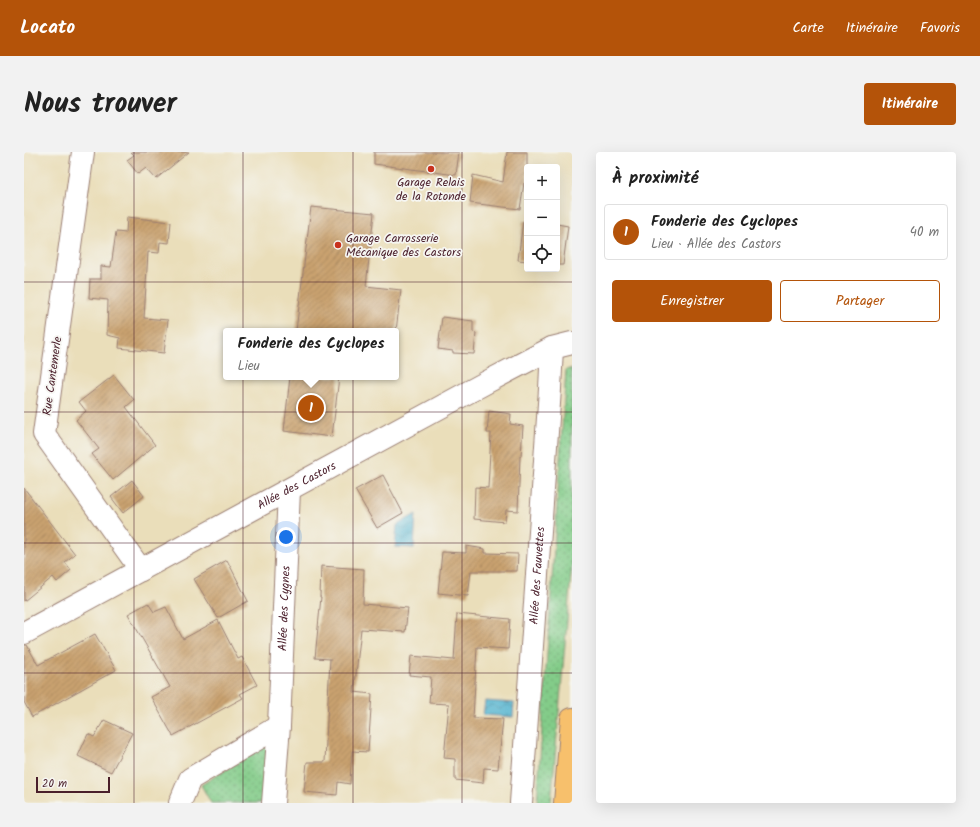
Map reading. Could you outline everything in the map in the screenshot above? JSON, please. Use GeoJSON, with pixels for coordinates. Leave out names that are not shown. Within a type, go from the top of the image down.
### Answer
{"type":"FeatureCollection","features":[{"type":"Feature","properties":{"kind":"main road"},"geometry":{"type":"LineString","coordinates":[[565,803],[572,719]]}},
{"type":"Feature","properties":{"kind":"street","name":"Rue Cantemerle"},"geometry":{"type":"LineString","coordinates":[[83,152],[44,434],[142,570]]}},
{"type":"Feature","properties":{"kind":"street","name":"Allée des Castors"},"geometry":{"type":"LineString","coordinates":[[24,633],[289,490],[562,346]]}},
{"type":"Feature","properties":{"kind":"street","name":"Allée des Fauvettes"},"geometry":{"type":"LineString","coordinates":[[521,803],[550,397],[562,346]]}},
{"type":"Feature","properties":{"kind":"street","name":"Allée des Cygnes"},"geometry":{"type":"LineString","coordinates":[[273,803],[279,726],[289,490]]}},
{"type":"Feature","properties":{"kind":"street"},"geometry":{"type":"LineString","coordinates":[[180,803],[190,779],[279,726]]}},
{"type":"Feature","properties":{"kind":"green space"},"geometry":{"type":"Polygon","coordinates":[[[572,368],[572,564],[551,803],[537,803],[566,370],[572,368]]]}},
{"type":"Feature","properties":{"kind":"green space"},"geometry":{"type":"Polygon","coordinates":[[[268,744],[264,803],[211,803],[201,785],[268,744]]]}},
{"type":"Feature","properties":{"kind":"water"},"geometry":{"type":"Polygon","coordinates":[[[416,514],[414,548],[395,547],[397,525],[416,514]]]}},
{"type":"Feature","properties":{"kind":"water"},"geometry":{"type":"Polygon","coordinates":[[[485,701],[514,703],[513,717],[483,715],[485,701]]]}},
{"type":"Feature","properties":{"kind":"building"},"geometry":{"type":"Polygon","coordinates":[[[131,152],[189,152],[156,179],[146,168],[138,174],[127,160],[134,155],[131,152]]]}},
{"type":"Feature","properties":{"kind":"building","name":"Garage Relais de la Rotonde"},"geometry":{"type":"Polygon","coordinates":[[[374,152],[459,152],[456,175],[374,164],[374,152]]]}},
{"type":"Feature","properties":{"kind":"building"},"geometry":{"type":"Polygon","coordinates":[[[507,152],[527,152],[527,164],[524,164],[524,183],[520,209],[470,203],[473,175],[503,182],[507,152]]]}},
{"type":"Feature","properties":{"kind":"building","name":"Garage Carrosserie Mécanique des Castors"},"geometry":{"type":"Polygon","coordinates":[[[311,207],[374,213],[366,286],[401,290],[396,328],[296,328],[311,207]]]}},
{"type":"Feature","properties":{"kind":"building"},"geometry":{"type":"Polygon","coordinates":[[[127,217],[171,222],[169,243],[160,242],[159,253],[148,252],[144,318],[168,320],[164,353],[119,348],[120,338],[107,335],[108,300],[89,298],[90,279],[101,279],[101,266],[111,267],[116,232],[126,233],[127,217]]]}},
{"type":"Feature","properties":{"kind":"building"},"geometry":{"type":"Polygon","coordinates":[[[523,221],[524,221],[524,261],[518,260],[523,221]]]}},
{"type":"Feature","properties":{"kind":"building"},"geometry":{"type":"Polygon","coordinates":[[[560,225],[568,226],[563,265],[560,265],[560,225]]]}},
{"type":"Feature","properties":{"kind":"building"},"geometry":{"type":"Polygon","coordinates":[[[442,317],[473,321],[473,332],[476,333],[474,354],[453,353],[453,351],[438,349],[442,317]]]}},
{"type":"Feature","properties":{"kind":"building"},"geometry":{"type":"Polygon","coordinates":[[[114,375],[134,400],[126,407],[155,445],[113,480],[92,454],[99,449],[76,420],[86,411],[79,402],[114,375]]]}},
{"type":"Feature","properties":{"kind":"building"},"geometry":{"type":"Polygon","coordinates":[[[290,380],[339,380],[332,437],[284,431],[290,380]]]}},
{"type":"Feature","properties":{"kind":"building"},"geometry":{"type":"Polygon","coordinates":[[[489,411],[511,414],[510,424],[523,426],[520,456],[518,511],[506,510],[505,522],[474,519],[475,487],[488,488],[491,433],[487,433],[489,411]]]}},
{"type":"Feature","properties":{"kind":"building"},"geometry":{"type":"Polygon","coordinates":[[[383,475],[403,513],[377,528],[355,490],[383,475]]]}},
{"type":"Feature","properties":{"kind":"building"},"geometry":{"type":"Polygon","coordinates":[[[132,480],[144,496],[123,513],[111,497],[132,480]]]}},
{"type":"Feature","properties":{"kind":"building"},"geometry":{"type":"Polygon","coordinates":[[[24,488],[75,554],[65,562],[71,570],[57,582],[53,577],[24,601],[24,488]]]}},
{"type":"Feature","properties":{"kind":"building"},"geometry":{"type":"Polygon","coordinates":[[[466,546],[485,549],[485,553],[518,554],[517,571],[471,571],[468,596],[438,593],[442,552],[466,553],[466,546]]]}},
{"type":"Feature","properties":{"kind":"building"},"geometry":{"type":"Polygon","coordinates":[[[227,560],[248,601],[218,618],[194,579],[227,560]]]}},
{"type":"Feature","properties":{"kind":"building"},"geometry":{"type":"Polygon","coordinates":[[[321,566],[364,569],[363,604],[408,608],[405,632],[361,629],[354,692],[372,694],[368,752],[352,751],[350,784],[338,782],[337,795],[304,792],[307,762],[325,762],[330,659],[315,658],[321,597],[321,566]]]}},
{"type":"Feature","properties":{"kind":"building"},"geometry":{"type":"Polygon","coordinates":[[[148,603],[154,612],[166,607],[183,639],[218,620],[238,659],[242,657],[257,685],[240,694],[243,698],[173,736],[151,697],[170,687],[128,614],[148,603]]]}},
{"type":"Feature","properties":{"kind":"building"},"geometry":{"type":"Polygon","coordinates":[[[457,614],[510,619],[508,649],[477,647],[473,718],[503,719],[498,769],[484,768],[483,783],[455,780],[455,759],[444,758],[449,704],[429,703],[431,677],[409,675],[411,656],[454,660],[457,614]]]}},
{"type":"Feature","properties":{"kind":"building"},"geometry":{"type":"Polygon","coordinates":[[[95,634],[116,670],[32,717],[24,702],[24,645],[27,645],[38,665],[95,634]]]}},
{"type":"Feature","properties":{"kind":"building"},"geometry":{"type":"Polygon","coordinates":[[[104,720],[132,733],[111,772],[78,756],[88,734],[94,737],[104,720]]]}},
{"type":"Feature","properties":{"kind":"place","name":"Garage Relais de la Rotonde"},"geometry":{"type":"Point","coordinates":[431,169]}},
{"type":"Feature","properties":{"kind":"place","name":"Garage Carrosserie Mécanique des Castors"},"geometry":{"type":"Point","coordinates":[338,245]}},
{"type":"Feature","properties":{"kind":"place","name":"Fonderie des Cyclopes"},"geometry":{"type":"Point","coordinates":[311,408]}}]}
